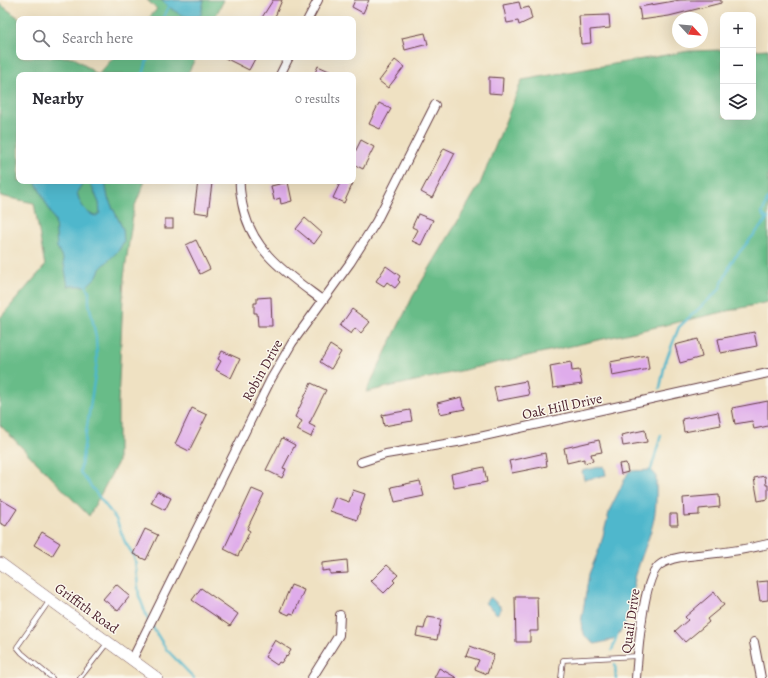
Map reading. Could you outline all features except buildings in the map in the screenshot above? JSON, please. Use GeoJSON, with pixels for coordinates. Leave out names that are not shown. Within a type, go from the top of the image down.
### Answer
{"type":"FeatureCollection","features":[{"type":"Feature","properties":{"kind":"street"},"geometry":{"type":"LineString","coordinates":[[310,16],[318,0]]}},
{"type":"Feature","properties":{"kind":"street"},"geometry":{"type":"LineString","coordinates":[[282,72],[288,60]]}},
{"type":"Feature","properties":{"kind":"street","name":"Robin Drive"},"geometry":{"type":"LineString","coordinates":[[132,660],[271,379],[292,342],[350,263],[376,222],[435,105]]}},
{"type":"Feature","properties":{"kind":"street"},"geometry":{"type":"LineString","coordinates":[[240,184],[245,215],[258,243],[278,268],[322,300]]}},
{"type":"Feature","properties":{"kind":"street","name":"Oak Hill Drive"},"geometry":{"type":"LineString","coordinates":[[361,462],[386,454],[457,442],[768,373]]}},
{"type":"Feature","properties":{"kind":"street","name":"Quail Drive"},"geometry":{"type":"LineString","coordinates":[[636,678],[648,585],[655,569],[670,559],[745,550],[768,544]]}},
{"type":"Feature","properties":{"kind":"street","name":"Griffith Road"},"geometry":{"type":"LineString","coordinates":[[0,563],[156,678]]}},
{"type":"Feature","properties":{"kind":"street"},"geometry":{"type":"LineString","coordinates":[[312,678],[339,635],[340,615]]}},
{"type":"Feature","properties":{"kind":"street"},"geometry":{"type":"LineString","coordinates":[[754,642],[761,678]]}},
{"type":"Feature","properties":{"kind":"lane"},"geometry":{"type":"LineString","coordinates":[[50,600],[18,643],[18,650],[52,678]]}},
{"type":"Feature","properties":{"kind":"lane"},"geometry":{"type":"LineString","coordinates":[[80,678],[108,642]]}},
{"type":"Feature","properties":{"kind":"lane"},"geometry":{"type":"LineString","coordinates":[[561,678],[563,660],[638,656]]}},
{"type":"Feature","properties":{"kind":"green space"},"geometry":{"type":"Polygon","coordinates":[[[147,0],[224,0],[216,16],[151,16],[157,9],[147,0]]]}},
{"type":"Feature","properties":{"kind":"green space"},"geometry":{"type":"Polygon","coordinates":[[[0,4],[16,16],[16,60],[77,60],[94,72],[16,72],[16,184],[144,184],[134,208],[124,277],[118,402],[118,462],[89,516],[0,425],[0,318],[45,266],[34,203],[0,196],[0,4]]]}},
{"type":"Feature","properties":{"kind":"green space"},"geometry":{"type":"Polygon","coordinates":[[[768,49],[768,302],[366,392],[413,296],[480,184],[522,80],[689,51],[720,50],[720,120],[756,120],[756,50],[768,49]]]}},
{"type":"Feature","properties":{"kind":"green space"},"geometry":{"type":"Polygon","coordinates":[[[111,60],[194,60],[188,72],[101,72],[111,60]]]}},
{"type":"Feature","properties":{"kind":"water"},"geometry":{"type":"Polygon","coordinates":[[[161,0],[204,0],[201,15],[198,16],[185,16],[170,8],[161,0]]]}},
{"type":"Feature","properties":{"kind":"water"},"geometry":{"type":"Polygon","coordinates":[[[36,184],[82,184],[77,192],[79,200],[89,213],[96,216],[100,213],[99,203],[91,184],[106,184],[108,198],[123,229],[124,241],[119,250],[100,269],[97,276],[87,286],[68,286],[63,259],[57,248],[55,221],[36,184]]]}},
{"type":"Feature","properties":{"kind":"water"},"geometry":{"type":"Polygon","coordinates":[[[604,466],[606,475],[584,480],[582,471],[604,466]]]}},
{"type":"Feature","properties":{"kind":"water"},"geometry":{"type":"Polygon","coordinates":[[[651,470],[656,475],[655,513],[651,531],[636,576],[629,612],[623,628],[616,637],[595,644],[585,637],[581,623],[589,574],[600,547],[610,509],[629,471],[651,470]]]}},
{"type":"Feature","properties":{"kind":"water"},"geometry":{"type":"Polygon","coordinates":[[[490,597],[502,608],[497,614],[485,603],[490,597]]]}},
{"type":"Feature","properties":{"kind":"waterway"},"geometry":{"type":"LineString","coordinates":[[164,16],[172,0]]}},
{"type":"Feature","properties":{"kind":"waterway"},"geometry":{"type":"LineString","coordinates":[[144,72],[147,60]]}},
{"type":"Feature","properties":{"kind":"waterway"},"geometry":{"type":"LineString","coordinates":[[767,219],[762,214],[768,198]]}},
{"type":"Feature","properties":{"kind":"waterway"},"geometry":{"type":"LineString","coordinates":[[660,388],[665,363],[679,327],[719,290],[732,261],[768,218]]}},
{"type":"Feature","properties":{"kind":"waterway"},"geometry":{"type":"LineString","coordinates":[[86,285],[89,291],[89,303],[96,337],[97,362],[80,472],[116,519],[125,542],[132,553],[135,560],[139,596],[149,622]]}},
{"type":"Feature","properties":{"kind":"waterway"},"geometry":{"type":"LineString","coordinates":[[650,473],[661,435]]}},
{"type":"Feature","properties":{"kind":"waterway"},"geometry":{"type":"LineString","coordinates":[[152,626],[166,649],[194,678]]}},
{"type":"Feature","properties":{"kind":"waterway"},"geometry":{"type":"LineString","coordinates":[[612,650],[617,635]]}},
{"type":"Feature","properties":{"kind":"waterway"},"geometry":{"type":"LineString","coordinates":[[615,664],[616,678]]}}]}
